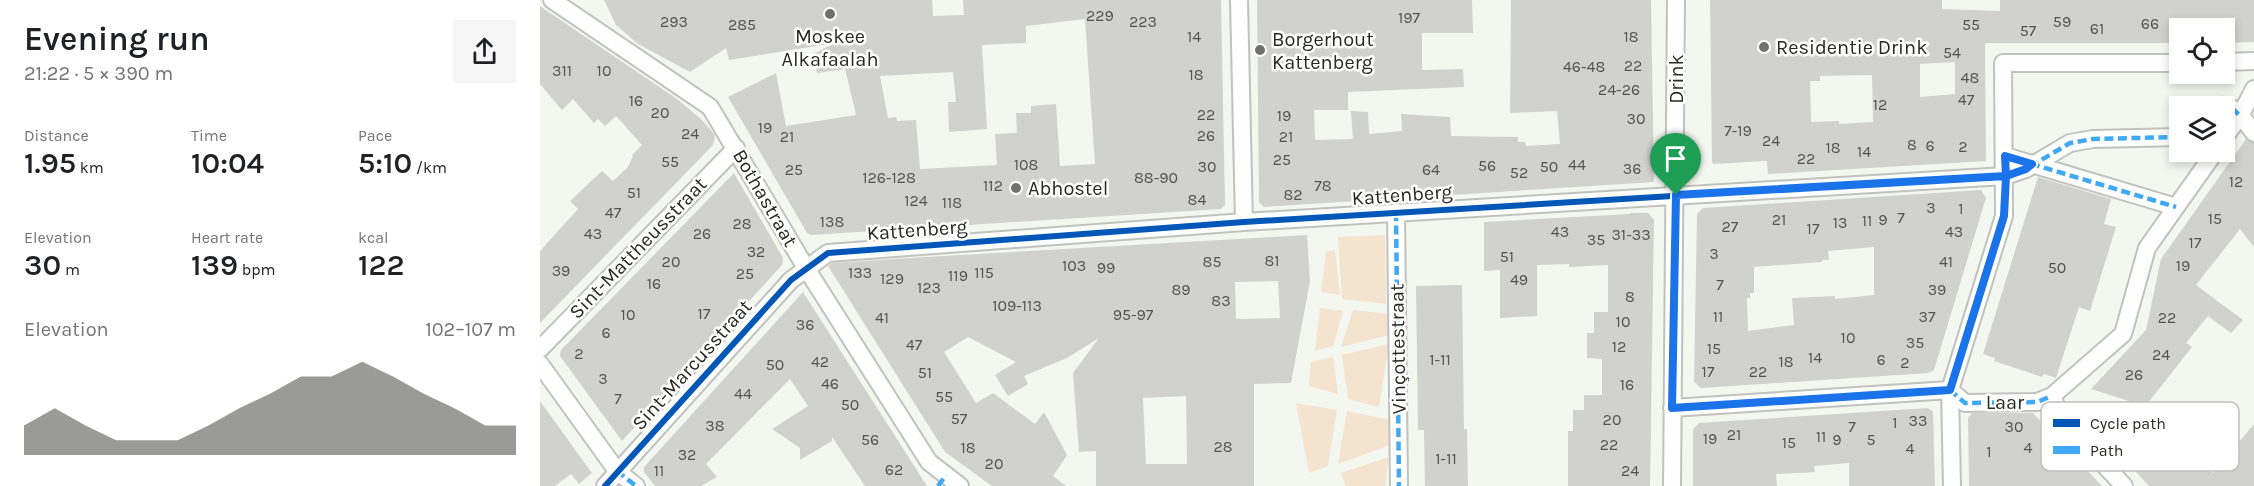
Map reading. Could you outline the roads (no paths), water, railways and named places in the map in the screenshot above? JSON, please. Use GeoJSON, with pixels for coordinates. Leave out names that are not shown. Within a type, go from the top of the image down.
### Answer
{"type":"FeatureCollection","features":[{"type":"Feature","properties":{"kind":"street","name":"Bothastraat"},"geometry":{"type":"LineString","coordinates":[[552,0],[710,107],[806,268],[929,462],[942,480],[960,486]]}},
{"type":"Feature","properties":{"kind":"street"},"geometry":{"type":"LineString","coordinates":[[1239,0],[1244,222]]}},
{"type":"Feature","properties":{"kind":"street","name":"Drink"},"geometry":{"type":"LineString","coordinates":[[1672,486],[1676,0]]}},
{"type":"Feature","properties":{"kind":"street"},"geometry":{"type":"LineString","coordinates":[[2235,62],[2254,61]]}},
{"type":"Feature","properties":{"kind":"street"},"geometry":{"type":"LineString","coordinates":[[1952,486],[1950,390],[2004,216],[2006,176],[2003,63],[2169,63]]}},
{"type":"Feature","properties":{"kind":"street"},"geometry":{"type":"LineString","coordinates":[[2235,123],[2254,89]]}},
{"type":"Feature","properties":{"kind":"street"},"geometry":{"type":"LineString","coordinates":[[2235,111],[2254,133]]}},
{"type":"Feature","properties":{"kind":"street"},"geometry":{"type":"LineString","coordinates":[[2006,176],[2026,169],[2070,143],[2093,139],[2169,137]]}},
{"type":"Feature","properties":{"kind":"street","name":"Sint-Mattheusstraat"},"geometry":{"type":"LineString","coordinates":[[540,349],[736,148]]}},
{"type":"Feature","properties":{"kind":"street"},"geometry":{"type":"LineString","coordinates":[[2005,156],[2176,207]]}},
{"type":"Feature","properties":{"kind":"street","name":"Laar"},"geometry":{"type":"LineString","coordinates":[[1950,390],[1965,403],[2037,402],[2052,396],[2123,334],[2147,248],[2208,162]]}},
{"type":"Feature","properties":{"kind":"street","name":"Kattenberg"},"geometry":{"type":"LineString","coordinates":[[806,268],[828,253],[1396,212],[2006,176]]}},
{"type":"Feature","properties":{"kind":"street","name":"Vinçottestraat"},"geometry":{"type":"LineString","coordinates":[[1396,212],[1399,486]]}},
{"type":"Feature","properties":{"kind":"street","name":"Sint-Marcusstraat"},"geometry":{"type":"LineString","coordinates":[[605,486],[791,280],[806,268]]}},
{"type":"Feature","properties":{"kind":"street"},"geometry":{"type":"LineString","coordinates":[[540,364],[617,471],[636,486]]}},
{"type":"Feature","properties":{"kind":"street"},"geometry":{"type":"LineString","coordinates":[[1672,408],[1950,390]]}},
{"type":"Feature","properties":{"kind":"street"},"geometry":{"type":"LineString","coordinates":[[2052,396],[2054,402]]}},
{"type":"Feature","properties":{"kind":"street"},"geometry":{"type":"LineString","coordinates":[[2110,471],[2124,486]]}},
{"type":"Feature","properties":{"kind":"place","name":"Moskee Alkafaalah"},"geometry":{"type":"Point","coordinates":[830,14]}},
{"type":"Feature","properties":{"kind":"place","name":"Residentie Drink"},"geometry":{"type":"Point","coordinates":[1764,47]}},
{"type":"Feature","properties":{"kind":"place","name":"Borgerhout Kattenberg"},"geometry":{"type":"Point","coordinates":[1260,50]}},
{"type":"Feature","properties":{"kind":"place","name":"Abhostel"},"geometry":{"type":"Point","coordinates":[1016,188]}}]}
